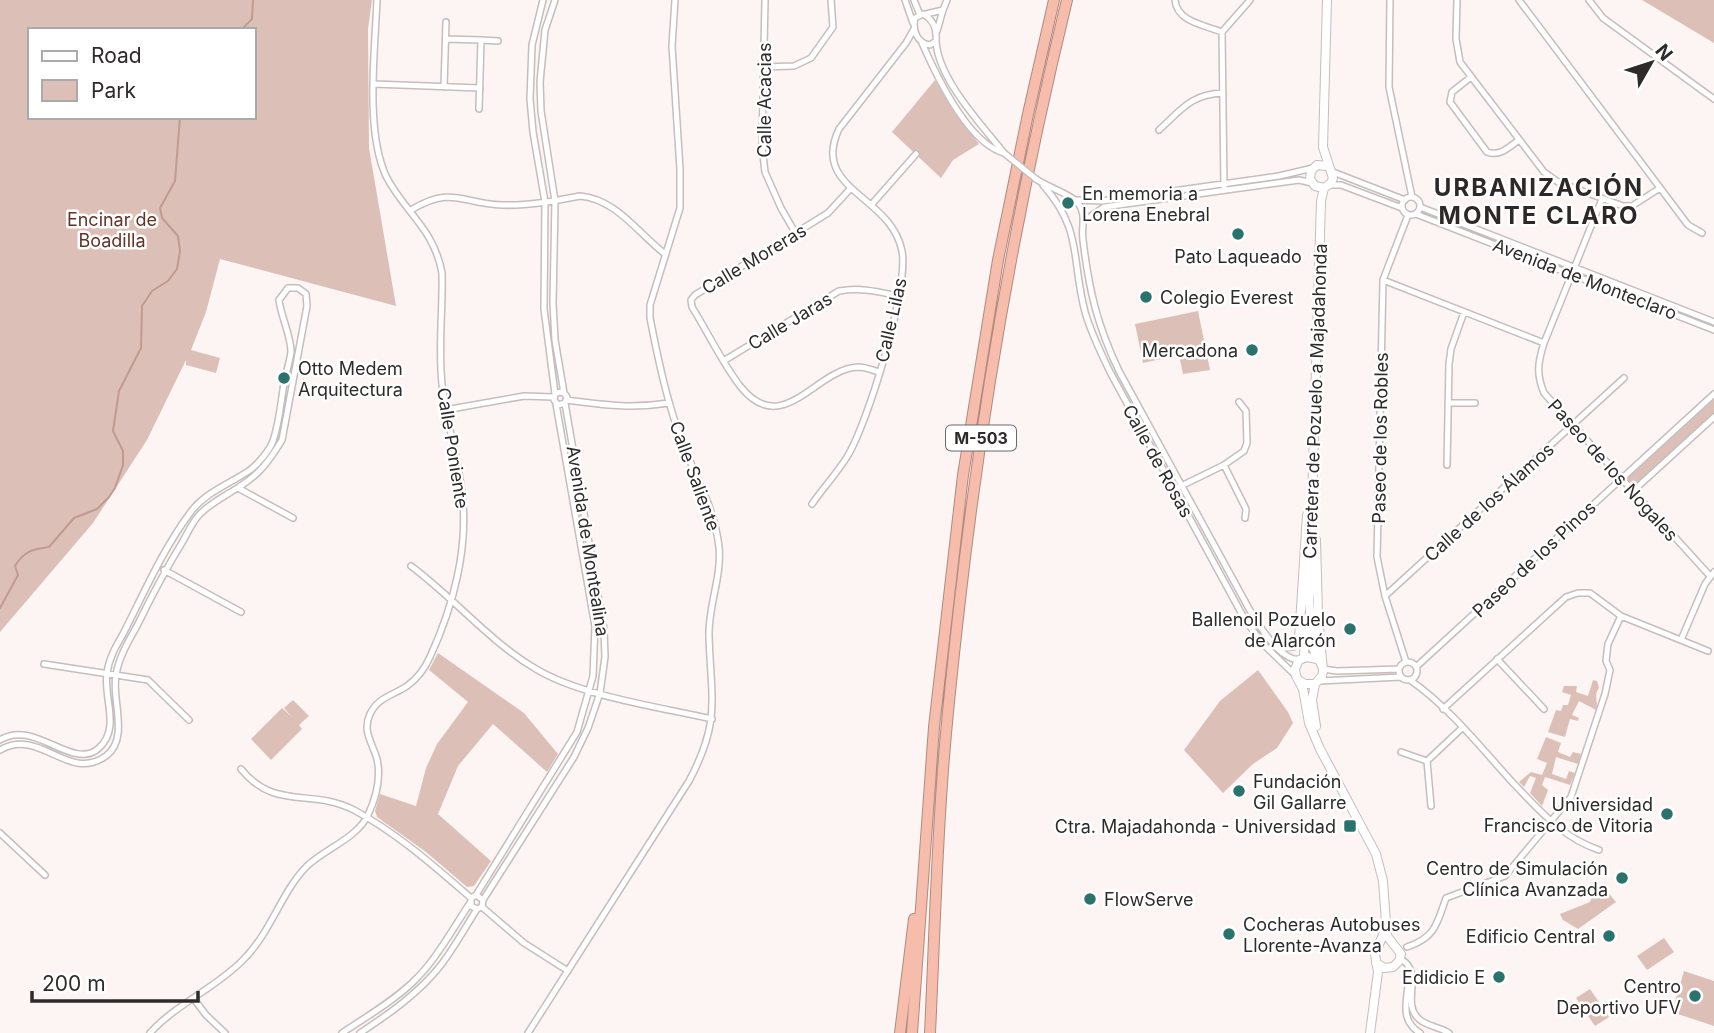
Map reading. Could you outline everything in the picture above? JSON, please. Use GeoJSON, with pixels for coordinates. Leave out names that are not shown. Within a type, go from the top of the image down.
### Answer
{"type":"FeatureCollection","features":[{"type":"Feature","properties":{"kind":"highway","name":"M-503"},"geometry":{"type":"LineString","coordinates":[[912,1033],[944,626],[975,395],[1013,184],[1054,0]]}},
{"type":"Feature","properties":{"kind":"highway","name":"M-503"},"geometry":{"type":"LineString","coordinates":[[930,1033],[942,784],[970,516],[1010,264],[1067,0]]}},
{"type":"Feature","properties":{"kind":"highway"},"geometry":{"type":"LineString","coordinates":[[900,1033],[917,904],[922,832],[927,816]]}},
{"type":"Feature","properties":{"kind":"street","name":"Calle Poniente"},"geometry":{"type":"LineString","coordinates":[[366,818],[375,797],[378,774],[377,760],[366,729],[369,716],[379,701],[405,688],[421,672],[431,656],[451,599],[462,552],[464,518],[442,379],[442,293],[439,259],[428,234],[395,189],[381,161],[376,142],[374,84],[377,0]]}},
{"type":"Feature","properties":{"kind":"street","name":"Avenida de Montealina"},"geometry":{"type":"LineString","coordinates":[[342,1033],[371,1015],[414,981],[441,948],[563,757],[577,732],[591,691],[595,626],[555,398],[544,309],[545,202],[530,99],[533,45],[543,0]]}},
{"type":"Feature","properties":{"kind":"street","name":"Avenida de Montealina"},"geometry":{"type":"LineString","coordinates":[[360,1033],[409,998],[442,964],[574,757],[588,729],[600,693],[605,657],[604,629],[555,340],[555,201],[542,121],[540,82],[545,30],[555,0]]}},
{"type":"Feature","properties":{"kind":"street","name":"Calle Saliente"},"geometry":{"type":"LineString","coordinates":[[528,1033],[689,780],[705,748],[712,719],[714,698],[709,629],[719,548],[710,509],[681,440],[669,403],[650,318],[650,305],[680,208],[672,46],[675,0]]}},
{"type":"Feature","properties":{"kind":"street","name":"Calle Acacias"},"geometry":{"type":"LineString","coordinates":[[765,0],[762,146],[765,172],[796,234]]}},
{"type":"Feature","properties":{"kind":"street"},"geometry":{"type":"LineString","coordinates":[[763,67],[794,66],[811,58],[833,27],[831,0]]}},
{"type":"Feature","properties":{"kind":"street"},"geometry":{"type":"LineString","coordinates":[[905,0],[914,27],[945,87],[970,126],[983,141],[1004,153],[1039,181],[1066,196],[1077,200],[1102,201],[1224,186],[1299,180],[1320,186],[1341,186],[1402,208],[1408,215],[1416,214],[1420,207],[1416,199],[1408,199],[1330,169],[1315,167],[1279,176],[1224,186],[1104,207],[1075,227],[1069,223]]}},
{"type":"Feature","properties":{"kind":"street"},"geometry":{"type":"LineString","coordinates":[[914,0],[921,15],[932,22],[936,37]]}},
{"type":"Feature","properties":{"kind":"street"},"geometry":{"type":"LineString","coordinates":[[947,0],[936,37],[936,52],[964,104],[1004,153]]}},
{"type":"Feature","properties":{"kind":"street"},"geometry":{"type":"LineString","coordinates":[[1175,0],[1178,12],[1184,18],[1222,32]]}},
{"type":"Feature","properties":{"kind":"street"},"geometry":{"type":"LineString","coordinates":[[1224,186],[1222,32],[1250,0]]}},
{"type":"Feature","properties":{"kind":"street"},"geometry":{"type":"LineString","coordinates":[[1320,186],[1334,178],[1323,145],[1327,0]]}},
{"type":"Feature","properties":{"kind":"street"},"geometry":{"type":"LineString","coordinates":[[1390,0],[1389,87],[1408,199],[1402,208]]}},
{"type":"Feature","properties":{"kind":"street"},"geometry":{"type":"LineString","coordinates":[[1457,0],[1456,49],[1460,62],[1544,172],[1558,182],[1623,206],[1632,206],[1660,188]]}},
{"type":"Feature","properties":{"kind":"street"},"geometry":{"type":"LineString","coordinates":[[1519,0],[1688,225],[1702,233]]}},
{"type":"Feature","properties":{"kind":"street"},"geometry":{"type":"LineString","coordinates":[[1589,0],[1603,18],[1714,99]]}},
{"type":"Feature","properties":{"kind":"street"},"geometry":{"type":"LineString","coordinates":[[921,15],[943,10]]}},
{"type":"Feature","properties":{"kind":"street","name":"Calle Lilas"},"geometry":{"type":"LineString","coordinates":[[812,504],[848,456],[867,412],[899,296],[903,272],[902,251],[896,234],[886,218],[837,174],[832,158],[833,142],[839,129],[906,43],[914,27],[915,18],[921,15]]}},
{"type":"Feature","properties":{"kind":"street"},"geometry":{"type":"LineString","coordinates":[[444,87],[446,22]]}},
{"type":"Feature","properties":{"kind":"street"},"geometry":{"type":"LineString","coordinates":[[906,43],[922,42],[930,45],[936,37]]}},
{"type":"Feature","properties":{"kind":"street"},"geometry":{"type":"LineString","coordinates":[[446,39],[498,41]]}},
{"type":"Feature","properties":{"kind":"street"},"geometry":{"type":"LineString","coordinates":[[479,109],[481,40]]}},
{"type":"Feature","properties":{"kind":"street"},"geometry":{"type":"LineString","coordinates":[[1471,77],[1452,92],[1450,102],[1487,152],[1494,155],[1501,153],[1519,140]]}},
{"type":"Feature","properties":{"kind":"street"},"geometry":{"type":"LineString","coordinates":[[374,84],[480,88]]}},
{"type":"Feature","properties":{"kind":"street"},"geometry":{"type":"LineString","coordinates":[[1159,130],[1196,97],[1206,93],[1223,93]]}},
{"type":"Feature","properties":{"kind":"street"},"geometry":{"type":"LineString","coordinates":[[1320,186],[1310,175],[1323,145]]}},
{"type":"Feature","properties":{"kind":"street"},"geometry":{"type":"LineString","coordinates":[[872,204],[916,154]]}},
{"type":"Feature","properties":{"kind":"street"},"geometry":{"type":"LineString","coordinates":[[1039,181],[1059,204],[1066,196]]}},
{"type":"Feature","properties":{"kind":"street","name":"Carretera de Pozuelo a Majadahonda"},"geometry":{"type":"LineString","coordinates":[[1302,659],[1309,602],[1320,186]]}},
{"type":"Feature","properties":{"kind":"street","name":"Calle Moreras"},"geometry":{"type":"LineString","coordinates":[[851,188],[828,213],[695,295],[691,300],[692,307],[740,386],[754,400],[770,407],[787,404],[847,369],[860,367],[879,372]]}},
{"type":"Feature","properties":{"kind":"street"},"geometry":{"type":"LineString","coordinates":[[411,209],[452,196],[502,205],[555,201],[580,196],[600,200],[665,254]]}},
{"type":"Feature","properties":{"kind":"street","name":"Paseo de los Nogales"},"geometry":{"type":"LineString","coordinates":[[1602,199],[1544,343],[1537,366],[1538,379],[1544,393],[1712,574]]}},
{"type":"Feature","properties":{"kind":"street","name":"Calle de Rosas"},"geometry":{"type":"LineString","coordinates":[[1077,200],[1084,222],[1082,234],[1090,287],[1103,336],[1119,370],[1253,616],[1278,647],[1293,660],[1302,659]]}},
{"type":"Feature","properties":{"kind":"street","name":"Calle de Rosas"},"geometry":{"type":"LineString","coordinates":[[1059,204],[1069,223],[1085,311],[1110,372],[1244,618],[1262,643],[1298,678]]}},
{"type":"Feature","properties":{"kind":"street","name":"Avenida de Monteclaro"},"geometry":{"type":"LineString","coordinates":[[1420,207],[1714,330]]}},
{"type":"Feature","properties":{"kind":"street","name":"Avenida de Monteclaro"},"geometry":{"type":"LineString","coordinates":[[1416,214],[1714,322]]}},
{"type":"Feature","properties":{"kind":"street","name":"Paseo de los Robles"},"geometry":{"type":"LineString","coordinates":[[1406,662],[1385,596],[1377,557],[1383,281],[1408,215]]}},
{"type":"Feature","properties":{"kind":"street"},"geometry":{"type":"LineString","coordinates":[[1383,281],[1544,343]]}},
{"type":"Feature","properties":{"kind":"street"},"geometry":{"type":"LineString","coordinates":[[0,740],[14,734],[28,735],[74,753],[87,755],[108,738],[111,728],[106,692],[111,657],[158,567],[191,511],[205,498],[251,469],[263,457],[272,441],[291,351],[279,300],[288,288],[299,288],[306,294],[307,306],[282,440],[259,473],[217,499],[197,516],[165,570],[118,661],[114,686],[119,726],[116,742],[109,754],[97,761],[81,763],[71,762],[31,744],[11,745],[0,750]]}},
{"type":"Feature","properties":{"kind":"street","name":"Calle Jaras"},"geometry":{"type":"LineString","coordinates":[[725,360],[839,291],[868,289],[899,296]]}},
{"type":"Feature","properties":{"kind":"street"},"geometry":{"type":"LineString","coordinates":[[1447,465],[1451,349],[1464,312]]}},
{"type":"Feature","properties":{"kind":"street","name":"Calle de los Álamos"},"geometry":{"type":"LineString","coordinates":[[1385,596],[1623,378]]}},
{"type":"Feature","properties":{"kind":"street"},"geometry":{"type":"LineString","coordinates":[[555,398],[560,392],[565,399]]}},
{"type":"Feature","properties":{"kind":"street","name":"Paseo de los Pinos"},"geometry":{"type":"LineString","coordinates":[[1417,670],[1714,394]]}},
{"type":"Feature","properties":{"kind":"street"},"geometry":{"type":"LineString","coordinates":[[445,410],[524,396],[617,407],[669,403]]}},
{"type":"Feature","properties":{"kind":"street"},"geometry":{"type":"LineString","coordinates":[[1174,489],[1224,465],[1244,450],[1247,443],[1246,411],[1239,402]]}},
{"type":"Feature","properties":{"kind":"street"},"geometry":{"type":"LineString","coordinates":[[1449,403],[1475,403]]}},
{"type":"Feature","properties":{"kind":"street"},"geometry":{"type":"LineString","coordinates":[[1633,491],[1714,416]]}},
{"type":"Feature","properties":{"kind":"street"},"geometry":{"type":"LineString","coordinates":[[1224,465],[1246,509],[1245,518]]}},
{"type":"Feature","properties":{"kind":"street"},"geometry":{"type":"LineString","coordinates":[[1278,647],[1293,646],[1299,639],[1304,537],[1313,467]]}},
{"type":"Feature","properties":{"kind":"street"},"geometry":{"type":"LineString","coordinates":[[1313,467],[1321,664],[1312,700],[1314,720],[1333,775]]}},
{"type":"Feature","properties":{"kind":"street"},"geometry":{"type":"LineString","coordinates":[[231,481],[238,488],[293,518]]}},
{"type":"Feature","properties":{"kind":"street"},"geometry":{"type":"LineString","coordinates":[[411,566],[514,654],[535,668],[591,691],[712,719]]}},
{"type":"Feature","properties":{"kind":"street"},"geometry":{"type":"LineString","coordinates":[[158,567],[240,612]]}},
{"type":"Feature","properties":{"kind":"street"},"geometry":{"type":"LineString","coordinates":[[1681,640],[1712,574]]}},
{"type":"Feature","properties":{"kind":"street"},"geometry":{"type":"LineString","coordinates":[[1443,709],[1566,597],[1578,593],[1593,595],[1623,616],[1708,651]]}},
{"type":"Feature","properties":{"kind":"street","name":"Carretera de Pozuelo a Majadahonda"},"geometry":{"type":"LineString","coordinates":[[1309,602],[1313,648],[1321,664]]}},
{"type":"Feature","properties":{"kind":"street"},"geometry":{"type":"LineString","coordinates":[[1380,946],[1400,950],[1429,936],[1436,927],[1446,898],[1505,876],[1572,797],[1605,694],[1610,670],[1606,661],[1608,644],[1623,616]]}},
{"type":"Feature","properties":{"kind":"street"},"geometry":{"type":"LineString","coordinates":[[1449,1033],[1423,1023],[1414,1014],[1413,974],[1400,950],[1387,936],[1383,881],[1378,860],[1313,734],[1296,666],[1302,659],[1311,656],[1336,671],[1399,669],[1406,662],[1412,663],[1443,709],[1551,823],[1581,844],[1599,850]]}},
{"type":"Feature","properties":{"kind":"street"},"geometry":{"type":"LineString","coordinates":[[1497,659],[1544,709]]}},
{"type":"Feature","properties":{"kind":"street"},"geometry":{"type":"LineString","coordinates":[[44,664],[148,680],[189,720]]}},
{"type":"Feature","properties":{"kind":"street"},"geometry":{"type":"LineString","coordinates":[[1399,669],[1401,677]]}},
{"type":"Feature","properties":{"kind":"street"},"geometry":{"type":"LineString","coordinates":[[1410,680],[1417,670]]}},
{"type":"Feature","properties":{"kind":"street"},"geometry":{"type":"LineString","coordinates":[[1298,678],[1308,685],[1317,682],[1401,677],[1410,680],[1437,702]]}},
{"type":"Feature","properties":{"kind":"street"},"geometry":{"type":"LineString","coordinates":[[1427,761],[1462,728]]}},
{"type":"Feature","properties":{"kind":"street"},"geometry":{"type":"LineString","coordinates":[[1401,752],[1427,761]]}},
{"type":"Feature","properties":{"kind":"street"},"geometry":{"type":"LineString","coordinates":[[1427,761],[1431,806]]}},
{"type":"Feature","properties":{"kind":"street"},"geometry":{"type":"LineString","coordinates":[[241,769],[250,780],[273,794],[333,802],[366,818],[415,850],[524,943],[568,971]]}},
{"type":"Feature","properties":{"kind":"street"},"geometry":{"type":"LineString","coordinates":[[150,1033],[166,1018],[225,976],[260,941],[293,884],[307,866],[355,830],[366,818]]}},
{"type":"Feature","properties":{"kind":"street"},"geometry":{"type":"LineString","coordinates":[[0,833],[45,875]]}},
{"type":"Feature","properties":{"kind":"street"},"geometry":{"type":"LineString","coordinates":[[472,899],[481,905]]}},
{"type":"Feature","properties":{"kind":"street"},"geometry":{"type":"LineString","coordinates":[[1370,1033],[1378,972],[1375,954],[1386,927]]}},
{"type":"Feature","properties":{"kind":"street"},"geometry":{"type":"LineString","coordinates":[[1376,963],[1384,968],[1396,966],[1400,950]]}},
{"type":"Feature","properties":{"kind":"street"},"geometry":{"type":"LineString","coordinates":[[1375,999],[1390,968]]}},
{"type":"Feature","properties":{"kind":"street"},"geometry":{"type":"LineString","coordinates":[[1409,973],[1406,1016],[1410,1026],[1420,1033]]}},
{"type":"Feature","properties":{"kind":"street"},"geometry":{"type":"LineString","coordinates":[[194,999],[206,1016],[225,1033]]}},
{"type":"Feature","properties":{"kind":"green space","name":"Encinar de Boadilla"},"geometry":{"type":"Polygon","coordinates":[[[0,0],[372,0],[368,29],[369,148],[396,306],[220,259],[206,312],[191,350],[220,358],[216,373],[186,365],[186,360],[147,440],[93,523],[0,632],[0,0]]]}},
{"type":"Feature","properties":{"kind":"green space"},"geometry":{"type":"Polygon","coordinates":[[[1642,0],[1714,0],[1714,43],[1642,0]]]}},
{"type":"Feature","properties":{"kind":"green space"},"geometry":{"type":"Polygon","coordinates":[[[935,80],[952,109],[979,144],[953,160],[941,178],[892,132],[935,80]]]}},
{"type":"Feature","properties":{"kind":"green space"},"geometry":{"type":"Polygon","coordinates":[[[1198,311],[1210,370],[1183,374],[1179,355],[1143,363],[1135,324],[1198,311]]]}},
{"type":"Feature","properties":{"kind":"green space"},"geometry":{"type":"Polygon","coordinates":[[[1714,398],[1714,413],[1635,486],[1631,486],[1627,481],[1628,477],[1714,398]]]}},
{"type":"Feature","properties":{"kind":"green space"},"geometry":{"type":"Polygon","coordinates":[[[438,653],[524,713],[558,754],[547,772],[493,724],[458,766],[438,814],[491,861],[474,886],[467,887],[426,852],[377,817],[375,811],[380,794],[416,806],[426,768],[437,744],[468,702],[429,670],[438,653]]]}},
{"type":"Feature","properties":{"kind":"green space"},"geometry":{"type":"Polygon","coordinates":[[[1258,670],[1293,723],[1277,748],[1253,764],[1223,793],[1184,750],[1220,701],[1258,670]]]}},
{"type":"Feature","properties":{"kind":"green space"},"geometry":{"type":"Polygon","coordinates":[[[1593,680],[1597,681],[1599,688],[1596,693],[1596,710],[1579,701],[1572,715],[1579,718],[1578,721],[1570,719],[1565,737],[1548,732],[1556,710],[1561,711],[1563,705],[1568,705],[1571,695],[1562,692],[1564,686],[1577,686],[1576,692],[1588,696],[1593,680]]]}},
{"type":"Feature","properties":{"kind":"green space"},"geometry":{"type":"Polygon","coordinates":[[[293,700],[309,716],[299,725],[302,729],[271,760],[251,739],[282,708],[292,717],[284,708],[293,700]]]}},
{"type":"Feature","properties":{"kind":"green space"},"geometry":{"type":"Polygon","coordinates":[[[1546,737],[1561,743],[1558,752],[1570,757],[1573,752],[1581,754],[1578,764],[1556,757],[1552,774],[1566,779],[1569,771],[1575,773],[1570,785],[1545,777],[1542,785],[1548,790],[1542,806],[1530,793],[1536,778],[1530,776],[1524,787],[1519,782],[1531,772],[1542,775],[1547,763],[1537,759],[1546,737]]]}},
{"type":"Feature","properties":{"kind":"green space"},"geometry":{"type":"Polygon","coordinates":[[[1601,884],[1616,902],[1578,929],[1563,920],[1560,914],[1590,902],[1597,885],[1601,884]]]}},
{"type":"Feature","properties":{"kind":"green space"},"geometry":{"type":"Polygon","coordinates":[[[1664,938],[1674,952],[1647,970],[1637,956],[1664,938]]]}},
{"type":"Feature","properties":{"kind":"green space","name":"Centro Deportivo UFV"},"geometry":{"type":"Polygon","coordinates":[[[1684,971],[1714,981],[1714,1026],[1672,1012],[1684,971]]]}},
{"type":"Feature","properties":{"kind":"green space"},"geometry":{"type":"Polygon","coordinates":[[[1590,989],[1609,1017],[1595,1026],[1576,998],[1590,989]]]}},
{"type":"Feature","properties":{"kind":"waterway"},"geometry":{"type":"LineString","coordinates":[[243,28],[252,19],[253,0]]}},
{"type":"Feature","properties":{"kind":"waterway"},"geometry":{"type":"LineString","coordinates":[[0,608],[18,575],[15,566],[22,557],[34,550],[49,547],[74,518],[97,509],[115,488],[123,465],[123,451],[113,431],[119,391],[141,348],[142,306],[152,291],[168,281],[177,269],[180,251],[178,236],[162,218],[160,208],[175,181],[180,119]]}},
{"type":"Feature","properties":{"kind":"place","name":"En memoria a Lorena Enebral"},"geometry":{"type":"Point","coordinates":[1068,203]}},
{"type":"Feature","properties":{"kind":"place","name":"Pato Laqueado"},"geometry":{"type":"Point","coordinates":[1238,234]}},
{"type":"Feature","properties":{"kind":"place","name":"Colegio Everest"},"geometry":{"type":"Point","coordinates":[1146,297]}},
{"type":"Feature","properties":{"kind":"place","name":"Mercadona"},"geometry":{"type":"Point","coordinates":[1252,350]}},
{"type":"Feature","properties":{"kind":"place","name":"Otto Medem Arquitectura"},"geometry":{"type":"Point","coordinates":[284,378]}},
{"type":"Feature","properties":{"kind":"place","name":"Ballenoil Pozuelo de Alarcón"},"geometry":{"type":"Point","coordinates":[1350,629]}},
{"type":"Feature","properties":{"kind":"place","name":"Fundación Gil Gallarre"},"geometry":{"type":"Point","coordinates":[1239,791]}},
{"type":"Feature","properties":{"kind":"place","name":"Universidad Francisco de Vitoria"},"geometry":{"type":"Point","coordinates":[1667,814]}},
{"type":"Feature","properties":{"kind":"place","name":"Ctra. Majadahonda - Universidad"},"geometry":{"type":"Point","coordinates":[1350,826]}},
{"type":"Feature","properties":{"kind":"place","name":"Centro de Simulación Clínica Avanzada"},"geometry":{"type":"Point","coordinates":[1622,878]}},
{"type":"Feature","properties":{"kind":"place","name":"FlowServe"},"geometry":{"type":"Point","coordinates":[1090,899]}},
{"type":"Feature","properties":{"kind":"place","name":"Cocheras Autobuses Llorente-Avanza"},"geometry":{"type":"Point","coordinates":[1229,934]}},
{"type":"Feature","properties":{"kind":"place","name":"Edificio Central"},"geometry":{"type":"Point","coordinates":[1609,936]}},
{"type":"Feature","properties":{"kind":"place","name":"Edidicio E"},"geometry":{"type":"Point","coordinates":[1499,977]}},
{"type":"Feature","properties":{"kind":"place","name":"Centro Deportivo UFV"},"geometry":{"type":"Point","coordinates":[1695,996]}},
{"type":"Feature","properties":{"kind":"district","name":"URBANIZACIÓN MONTE CLARO"},"geometry":{"type":"Point","coordinates":[1539,201]}}]}
